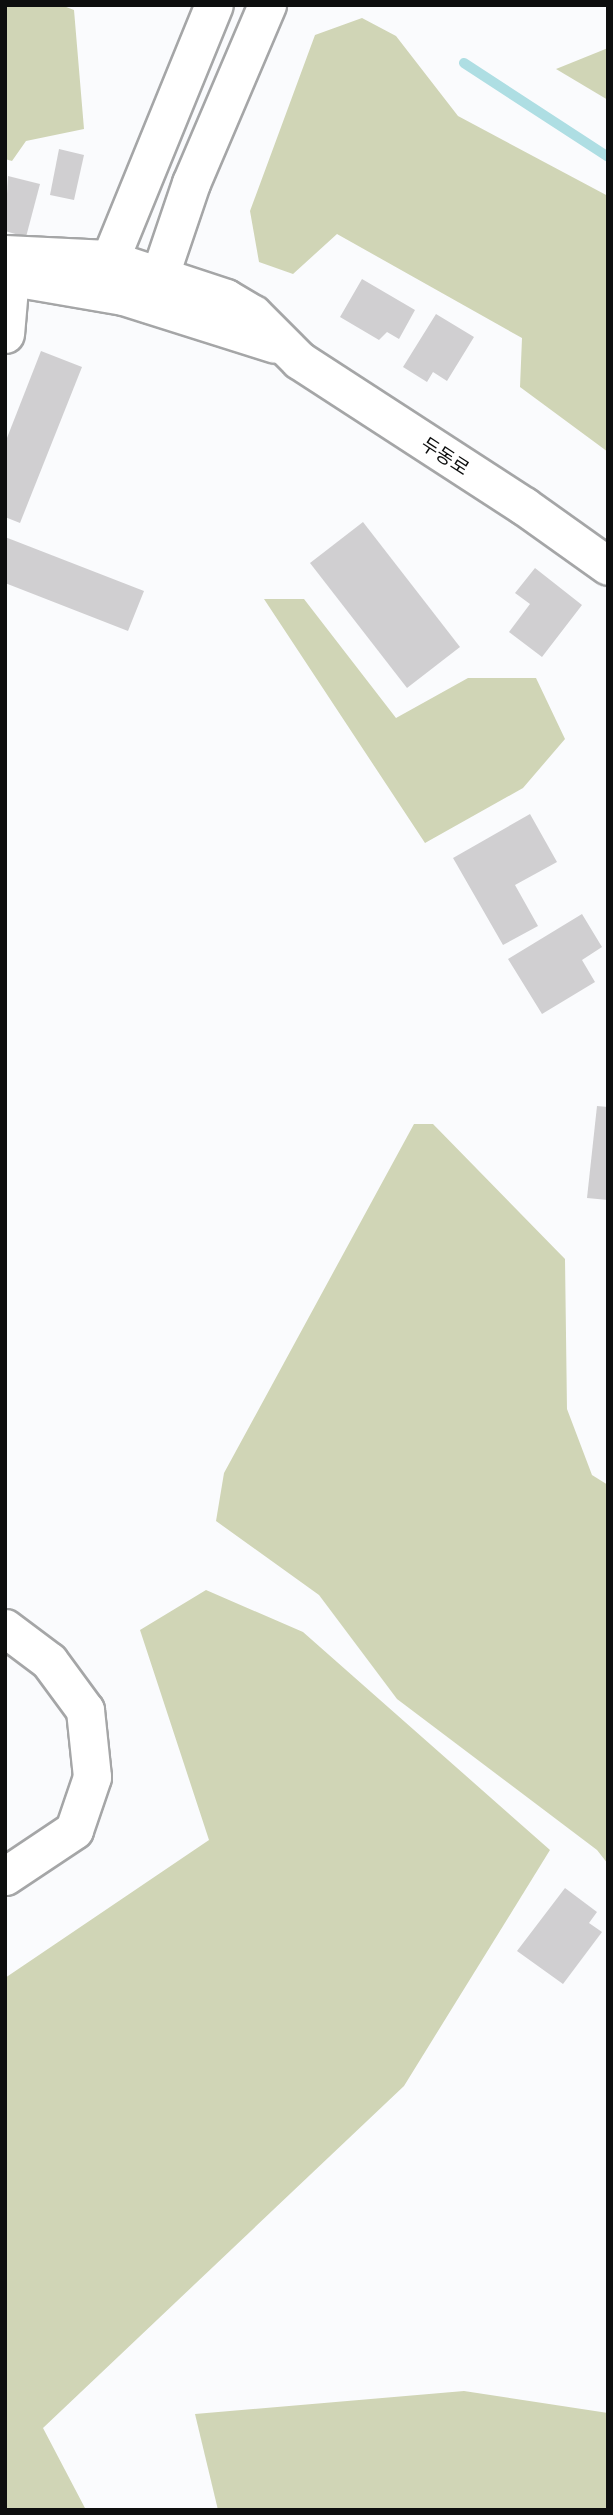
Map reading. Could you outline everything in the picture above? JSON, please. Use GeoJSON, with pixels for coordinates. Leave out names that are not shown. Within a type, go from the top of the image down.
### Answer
{"type":"FeatureCollection","features":[{"type":"Feature","properties":{"kind":"street"},"geometry":{"type":"LineString","coordinates":[[103,275],[214,5]]}},
{"type":"Feature","properties":{"kind":"street"},"geometry":{"type":"LineString","coordinates":[[155,289],[267,5]]}},
{"type":"Feature","properties":{"kind":"street"},"geometry":{"type":"LineString","coordinates":[[69,256],[86,251],[125,223]]}},
{"type":"Feature","properties":{"kind":"street"},"geometry":{"type":"LineString","coordinates":[[178,225],[192,275],[205,288]]}},
{"type":"Feature","properties":{"kind":"street","name":"두동로"},"geometry":{"type":"LineString","coordinates":[[6,267],[69,256],[103,275]]}},
{"type":"Feature","properties":{"kind":"street"},"geometry":{"type":"LineString","coordinates":[[5,334],[6,267]]}},
{"type":"Feature","properties":{"kind":"street","name":"두동로"},"geometry":{"type":"LineString","coordinates":[[6,267],[103,275],[155,289],[283,346],[608,566]]}},
{"type":"Feature","properties":{"kind":"street","name":"두동로"},"geometry":{"type":"LineString","coordinates":[[155,289],[205,288],[253,314],[283,346]]}},
{"type":"Feature","properties":{"kind":"street"},"geometry":{"type":"LineString","coordinates":[[5,1628],[49,1661],[85,1710],[92,1777],[74,1830],[5,1876]]}},
{"type":"Feature","properties":{"kind":"green space"},"geometry":{"type":"Polygon","coordinates":[[[5,5],[61,5],[74,10],[84,129],[26,141],[12,161],[5,159],[5,5]]]}},
{"type":"Feature","properties":{"kind":"green space"},"geometry":{"type":"Polygon","coordinates":[[[362,18],[396,36],[458,116],[608,196],[608,452],[520,387],[522,338],[337,234],[293,274],[259,262],[250,211],[315,35],[362,18]]]}},
{"type":"Feature","properties":{"kind":"green space"},"geometry":{"type":"Polygon","coordinates":[[[608,48],[608,100],[556,69],[608,48]]]}},
{"type":"Feature","properties":{"kind":"green space"},"geometry":{"type":"Polygon","coordinates":[[[264,599],[304,599],[396,718],[468,678],[536,678],[565,739],[523,788],[425,843],[264,599]]]}},
{"type":"Feature","properties":{"kind":"green space"},"geometry":{"type":"Polygon","coordinates":[[[414,1124],[433,1124],[565,1259],[567,1409],[592,1475],[608,1485],[608,1864],[597,1850],[397,1699],[319,1595],[216,1521],[224,1473],[414,1124]]]}},
{"type":"Feature","properties":{"kind":"green space"},"geometry":{"type":"Polygon","coordinates":[[[206,1590],[303,1632],[550,1850],[404,2086],[43,2428],[86,2510],[5,2510],[5,1978],[209,1840],[140,1630],[206,1590]]]}},
{"type":"Feature","properties":{"kind":"green space"},"geometry":{"type":"Polygon","coordinates":[[[464,2391],[608,2413],[608,2510],[218,2510],[195,2414],[464,2391]]]}},
{"type":"Feature","properties":{"kind":"building"},"geometry":{"type":"Polygon","coordinates":[[[59,149],[84,155],[74,200],[50,195],[59,149]]]}},
{"type":"Feature","properties":{"kind":"building"},"geometry":{"type":"Polygon","coordinates":[[[8,176],[40,184],[26,237],[5,231],[8,176]]]}},
{"type":"Feature","properties":{"kind":"building"},"geometry":{"type":"Polygon","coordinates":[[[362,279],[415,310],[399,339],[387,332],[379,340],[340,317],[362,279]]]}},
{"type":"Feature","properties":{"kind":"building"},"geometry":{"type":"Polygon","coordinates":[[[436,314],[474,337],[447,381],[433,372],[427,382],[403,367],[436,314]]]}},
{"type":"Feature","properties":{"kind":"building"},"geometry":{"type":"Polygon","coordinates":[[[41,351],[82,367],[20,523],[5,517],[5,443],[41,351]]]}},
{"type":"Feature","properties":{"kind":"building"},"geometry":{"type":"Polygon","coordinates":[[[363,522],[460,647],[407,688],[310,563],[363,522]]]}},
{"type":"Feature","properties":{"kind":"building"},"geometry":{"type":"Polygon","coordinates":[[[5,537],[144,591],[128,631],[5,583],[5,537]]]}},
{"type":"Feature","properties":{"kind":"building"},"geometry":{"type":"Polygon","coordinates":[[[535,568],[582,605],[542,657],[509,632],[530,604],[515,593],[535,568]]]}},
{"type":"Feature","properties":{"kind":"building"},"geometry":{"type":"Polygon","coordinates":[[[530,814],[557,862],[515,885],[538,926],[503,945],[453,858],[530,814]]]}},
{"type":"Feature","properties":{"kind":"building"},"geometry":{"type":"Polygon","coordinates":[[[582,914],[602,947],[582,960],[595,982],[542,1014],[508,959],[582,914]]]}},
{"type":"Feature","properties":{"kind":"building"},"geometry":{"type":"Polygon","coordinates":[[[597,1106],[608,1107],[608,1200],[587,1198],[597,1106]]]}},
{"type":"Feature","properties":{"kind":"building"},"geometry":{"type":"Polygon","coordinates":[[[565,1888],[597,1912],[589,1923],[602,1932],[563,1984],[517,1951],[565,1888]]]}},
{"type":"Feature","properties":{"kind":"waterway"},"geometry":{"type":"LineString","coordinates":[[464,63],[608,157]]}}]}
